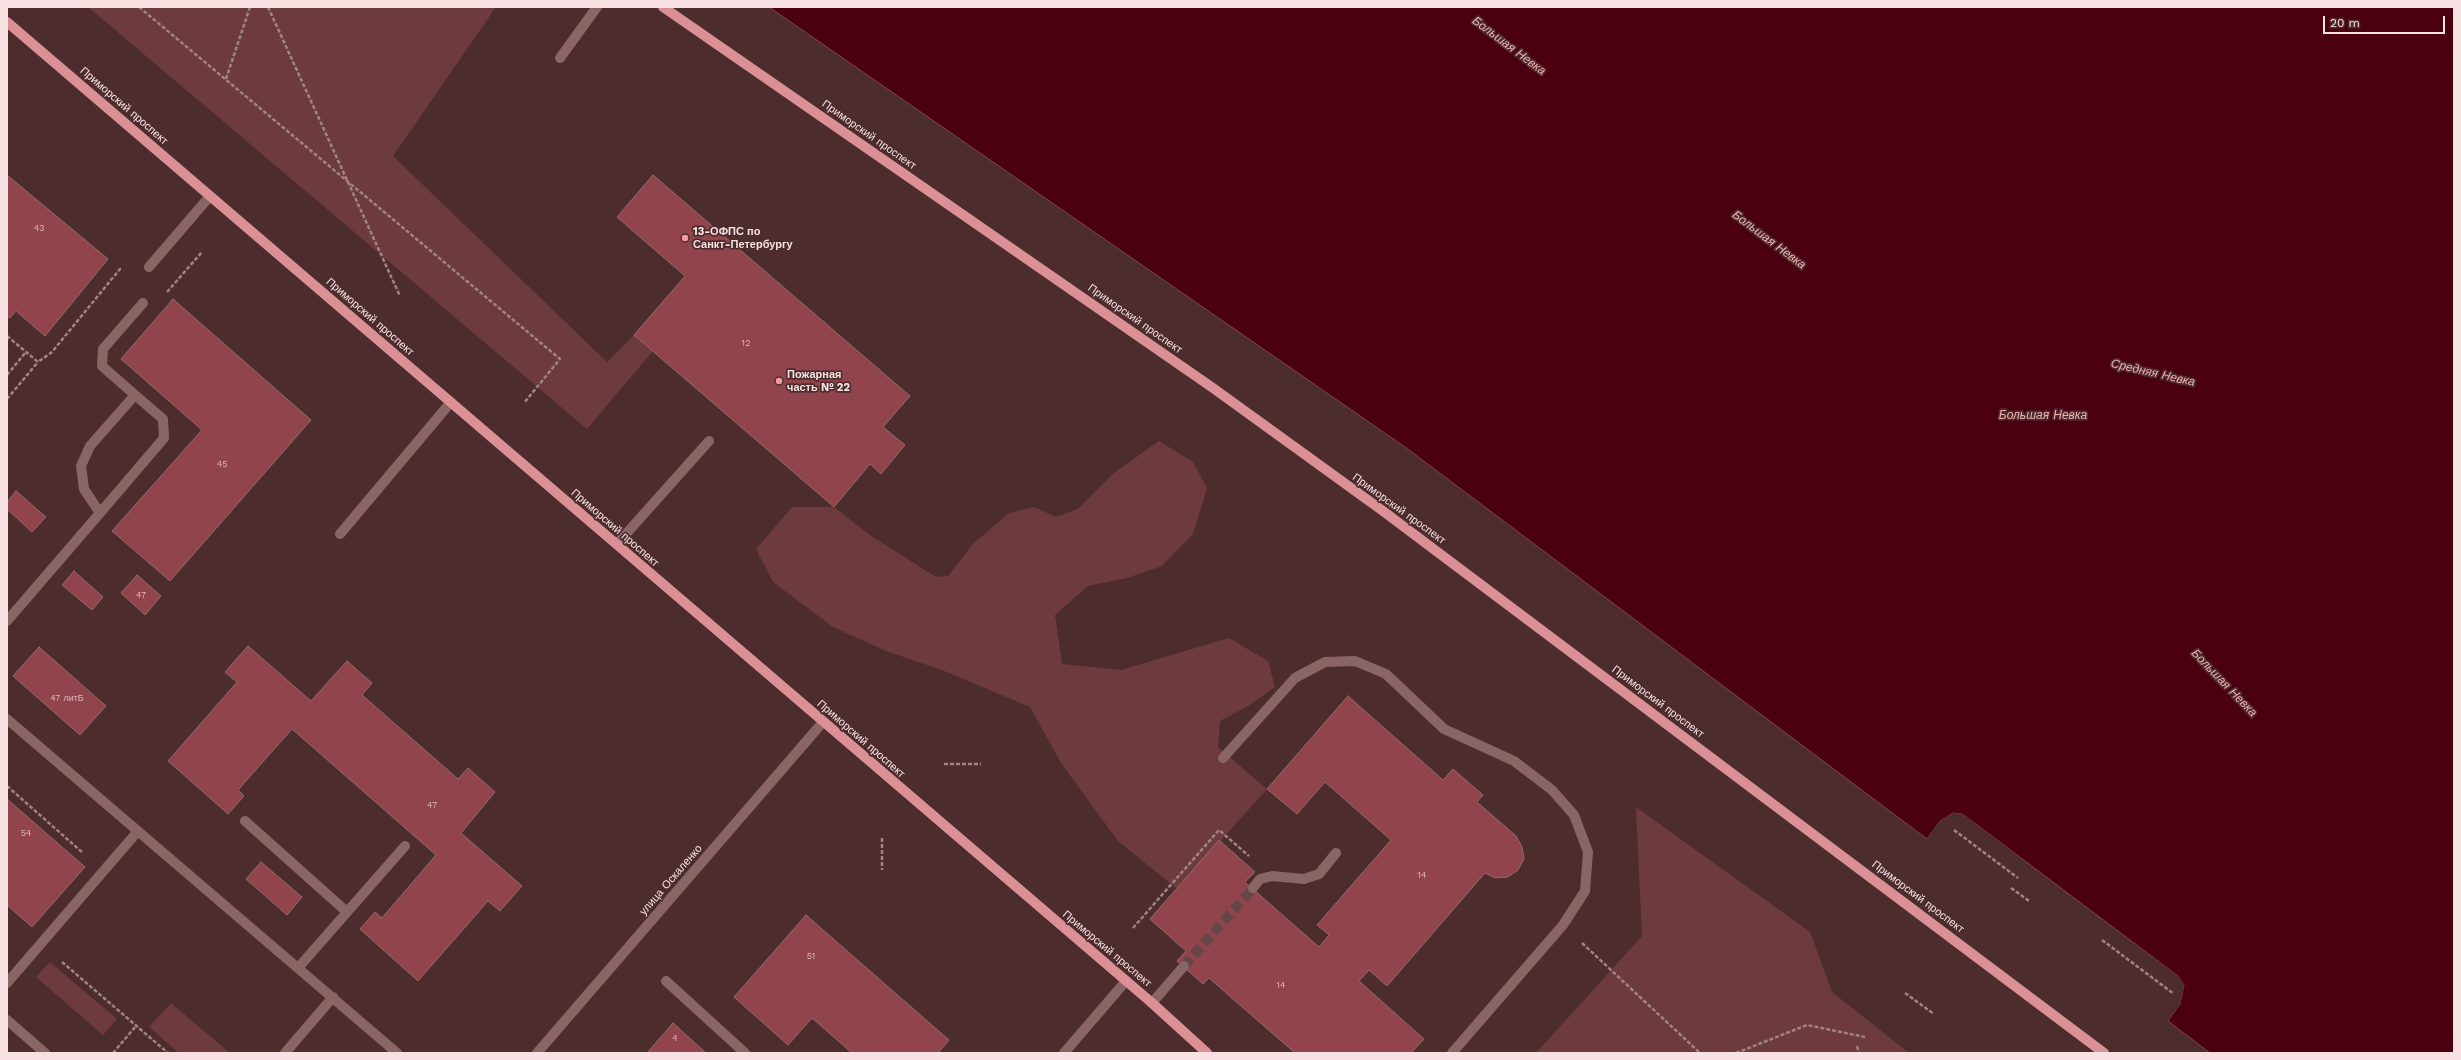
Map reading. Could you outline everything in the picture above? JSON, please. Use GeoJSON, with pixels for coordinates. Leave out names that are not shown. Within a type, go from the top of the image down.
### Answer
{"type":"FeatureCollection","features":[{"type":"Feature","properties":{"kind":"main road","name":"Приморский проспект"},"geometry":{"type":"LineString","coordinates":[[663,7],[1219,392],[1389,516],[2104,1053]]}},
{"type":"Feature","properties":{"kind":"main road","name":"Приморский проспект"},"geometry":{"type":"LineString","coordinates":[[7,22],[1152,1003],[1207,1053]]}},
{"type":"Feature","properties":{"kind":"street"},"geometry":{"type":"LineString","coordinates":[[560,58],[597,7]]}},
{"type":"Feature","properties":{"kind":"street"},"geometry":{"type":"LineString","coordinates":[[149,267],[210,196]]}},
{"type":"Feature","properties":{"kind":"street"},"geometry":{"type":"LineString","coordinates":[[7,621],[164,438],[163,419],[102,366],[103,349],[143,303]]}},
{"type":"Feature","properties":{"kind":"street"},"geometry":{"type":"LineString","coordinates":[[100,513],[84,489],[82,466],[90,446],[135,395]]}},
{"type":"Feature","properties":{"kind":"street"},"geometry":{"type":"LineString","coordinates":[[340,534],[451,402]]}},
{"type":"Feature","properties":{"kind":"street"},"geometry":{"type":"LineString","coordinates":[[617,544],[709,441]]}},
{"type":"Feature","properties":{"kind":"street"},"geometry":{"type":"LineString","coordinates":[[1223,758],[1296,678],[1325,662],[1356,661],[1386,674],[1444,729],[1514,762],[1552,790],[1574,815],[1588,852],[1585,890],[1563,925],[1452,1053]]}},
{"type":"Feature","properties":{"kind":"street"},"geometry":{"type":"LineString","coordinates":[[7,719],[398,1053]]}},
{"type":"Feature","properties":{"kind":"street","name":"улица Оскаленко"},"geometry":{"type":"LineString","coordinates":[[537,1053],[823,722]]}},
{"type":"Feature","properties":{"kind":"street"},"geometry":{"type":"LineString","coordinates":[[245,821],[347,912]]}},
{"type":"Feature","properties":{"kind":"street"},"geometry":{"type":"LineString","coordinates":[[7,983],[138,831]]}},
{"type":"Feature","properties":{"kind":"street"},"geometry":{"type":"LineString","coordinates":[[298,968],[405,846]]}},
{"type":"Feature","properties":{"kind":"street"},"geometry":{"type":"LineString","coordinates":[[1253,888],[1260,880],[1272,876],[1304,879],[1319,874],[1336,853]]}},
{"type":"Feature","properties":{"kind":"street"},"geometry":{"type":"LineString","coordinates":[[1152,1003],[1184,966]]}},
{"type":"Feature","properties":{"kind":"street"},"geometry":{"type":"LineString","coordinates":[[666,981],[745,1053]]}},
{"type":"Feature","properties":{"kind":"street"},"geometry":{"type":"LineString","coordinates":[[1064,1053],[1126,981]]}},
{"type":"Feature","properties":{"kind":"street"},"geometry":{"type":"LineString","coordinates":[[285,1053],[333,998]]}},
{"type":"Feature","properties":{"kind":"street"},"geometry":{"type":"LineString","coordinates":[[7,1020],[45,1053]]}},
{"type":"Feature","properties":{"kind":"path"},"geometry":{"type":"LineString","coordinates":[[139,7],[560,359],[524,403]]}},
{"type":"Feature","properties":{"kind":"path"},"geometry":{"type":"LineString","coordinates":[[226,79],[250,7]]}},
{"type":"Feature","properties":{"kind":"path"},"geometry":{"type":"LineString","coordinates":[[268,7],[400,296]]}},
{"type":"Feature","properties":{"kind":"path"},"geometry":{"type":"LineString","coordinates":[[7,399],[38,362],[52,352],[120,269],[149,267]]}},
{"type":"Feature","properties":{"kind":"path"},"geometry":{"type":"LineString","coordinates":[[7,336],[38,362]]}},
{"type":"Feature","properties":{"kind":"path"},"geometry":{"type":"LineString","coordinates":[[7,375],[26,352]]}},
{"type":"Feature","properties":{"kind":"path"},"geometry":{"type":"LineString","coordinates":[[944,764],[981,764]]}},
{"type":"Feature","properties":{"kind":"path"},"geometry":{"type":"LineString","coordinates":[[7,786],[103,871]]}},
{"type":"Feature","properties":{"kind":"path"},"geometry":{"type":"LineString","coordinates":[[1133,928],[1219,830],[1272,876]]}},
{"type":"Feature","properties":{"kind":"path"},"geometry":{"type":"LineString","coordinates":[[1954,830],[2018,878]]}},
{"type":"Feature","properties":{"kind":"path"},"geometry":{"type":"LineString","coordinates":[[882,838],[882,870]]}},
{"type":"Feature","properties":{"kind":"path"},"geometry":{"type":"LineString","coordinates":[[2011,888],[2029,901]]}},
{"type":"Feature","properties":{"kind":"path"},"geometry":{"type":"LineString","coordinates":[[1563,925],[1700,1053]]}},
{"type":"Feature","properties":{"kind":"path"},"geometry":{"type":"LineString","coordinates":[[2102,940],[2174,994]]}},
{"type":"Feature","properties":{"kind":"path"},"geometry":{"type":"LineString","coordinates":[[41,944],[168,1053]]}},
{"type":"Feature","properties":{"kind":"path"},"geometry":{"type":"LineString","coordinates":[[1905,993],[1934,1014]]}},
{"type":"Feature","properties":{"kind":"path"},"geometry":{"type":"LineString","coordinates":[[1736,1053],[1807,1025],[1865,1037]]}},
{"type":"Feature","properties":{"kind":"path"},"geometry":{"type":"LineString","coordinates":[[113,1053],[136,1026]]}},
{"type":"Feature","properties":{"kind":"path"},"geometry":{"type":"LineString","coordinates":[[1857,1046],[1859,1053]]}},
{"type":"Feature","properties":{"kind":"shaded area"},"geometry":{"type":"Polygon","coordinates":[[[88,7],[496,7],[393,156],[607,362],[634,335],[653,351],[587,429],[88,7]]]}},
{"type":"Feature","properties":{"kind":"shaded area"},"geometry":{"type":"Polygon","coordinates":[[[1159,441],[1193,462],[1207,488],[1193,534],[1162,566],[1127,578],[1088,586],[1055,615],[1062,664],[1121,670],[1229,638],[1268,661],[1275,687],[1248,706],[1220,721],[1218,747],[1267,789],[1177,889],[1118,841],[1061,763],[1030,707],[942,670],[886,651],[833,627],[773,582],[756,549],[792,507],[834,507],[871,536],[936,577],[948,576],[973,544],[1009,513],[1034,507],[1056,517],[1078,509],[1114,473],[1159,441]]]}},
{"type":"Feature","properties":{"kind":"shaded area"},"geometry":{"type":"Polygon","coordinates":[[[1636,807],[1810,932],[1832,992],[1909,1053],[1536,1053],[1642,936],[1636,807]]]}},
{"type":"Feature","properties":{"kind":"shaded area"},"geometry":{"type":"Polygon","coordinates":[[[50,962],[117,1019],[103,1035],[36,977],[50,962]]]}},
{"type":"Feature","properties":{"kind":"shaded area"},"geometry":{"type":"Polygon","coordinates":[[[171,1003],[230,1053],[179,1053],[149,1027],[171,1003]]]}},
{"type":"Feature","properties":{"kind":"water","name":"Большая Невка"},"geometry":{"type":"Polygon","coordinates":[[[769,7],[2454,7],[2454,1053],[2210,1053],[2168,1021],[2180,1004],[2184,985],[2178,976],[1962,814],[1953,813],[1940,821],[1927,839],[1405,447],[769,7]]]}},
{"type":"Feature","properties":{"kind":"pier"},"geometry":{"type":"Polygon","coordinates":[[[1953,813],[1962,814],[2015,854],[2014,855],[1961,816],[1954,815],[1942,823],[1929,840],[1927,839],[1940,821],[1953,813]]]}},
{"type":"Feature","properties":{"kind":"pier"},"geometry":{"type":"Polygon","coordinates":[[[2125,937],[2178,976],[2184,985],[2180,1004],[2168,1021],[2166,1020],[2182,994],[2182,985],[2177,977],[2124,938],[2125,937]]]}},
{"type":"Feature","properties":{"kind":"building"},"geometry":{"type":"Polygon","coordinates":[[[7,175],[108,259],[45,336],[16,311],[10,318],[7,316],[7,175]]]}},
{"type":"Feature","properties":{"kind":"building"},"geometry":{"type":"Polygon","coordinates":[[[653,175],[910,396],[883,427],[905,445],[881,474],[870,464],[834,507],[634,335],[685,276],[617,217],[653,175]]]}},
{"type":"Feature","properties":{"kind":"building"},"geometry":{"type":"Polygon","coordinates":[[[173,299],[311,420],[170,581],[112,531],[202,430],[121,359],[173,299]]]}},
{"type":"Feature","properties":{"kind":"building"},"geometry":{"type":"Polygon","coordinates":[[[16,491],[46,517],[32,532],[7,509],[7,502],[16,491]]]}},
{"type":"Feature","properties":{"kind":"building"},"geometry":{"type":"Polygon","coordinates":[[[74,571],[103,597],[92,610],[62,585],[74,571]]]}},
{"type":"Feature","properties":{"kind":"building"},"geometry":{"type":"Polygon","coordinates":[[[137,575],[161,596],[145,615],[121,593],[137,575]]]}},
{"type":"Feature","properties":{"kind":"building"},"geometry":{"type":"Polygon","coordinates":[[[248,646],[311,701],[347,661],[372,683],[362,695],[458,779],[468,768],[495,792],[461,833],[522,886],[500,911],[488,901],[418,981],[360,929],[375,912],[382,918],[436,855],[292,729],[238,790],[244,796],[228,814],[168,761],[237,682],[225,672],[248,646]]]}},
{"type":"Feature","properties":{"kind":"building"},"geometry":{"type":"Polygon","coordinates":[[[39,647],[106,706],[80,735],[13,676],[39,647]]]}},
{"type":"Feature","properties":{"kind":"building"},"geometry":{"type":"Polygon","coordinates":[[[1348,696],[1443,780],[1453,769],[1483,795],[1477,802],[1516,836],[1522,847],[1524,859],[1518,870],[1508,877],[1495,878],[1485,873],[1387,986],[1369,970],[1359,981],[1424,1039],[1411,1053],[1295,1053],[1209,978],[1203,984],[1177,961],[1186,951],[1150,919],[1219,840],[1255,872],[1245,882],[1319,947],[1329,935],[1317,925],[1391,840],[1325,782],[1297,814],[1267,789],[1348,696]]]}},
{"type":"Feature","properties":{"kind":"building"},"geometry":{"type":"Polygon","coordinates":[[[7,799],[85,867],[32,927],[7,905],[7,799]]]}},
{"type":"Feature","properties":{"kind":"building"},"geometry":{"type":"Polygon","coordinates":[[[261,862],[302,897],[287,915],[246,879],[261,862]]]}},
{"type":"Feature","properties":{"kind":"building"},"geometry":{"type":"Polygon","coordinates":[[[806,915],[949,1040],[938,1053],[852,1053],[812,1018],[788,1045],[734,997],[806,915]]]}},
{"type":"Feature","properties":{"kind":"building"},"geometry":{"type":"Polygon","coordinates":[[[673,1023],[706,1053],[647,1053],[673,1023]]]}},
{"type":"Feature","properties":{"kind":"tunnel"},"geometry":{"type":"LineString","coordinates":[[1184,966],[1253,888]]}},
{"type":"Feature","properties":{"kind":"place","name":"13-ОФПС по Санкт-Петербургу"},"geometry":{"type":"Point","coordinates":[685,238]}},
{"type":"Feature","properties":{"kind":"place","name":"Пожарная часть № 22"},"geometry":{"type":"Point","coordinates":[779,381]}},
{"type":"Feature","properties":{"kind":"water label","name":"Средняя Невка"},"geometry":{"type":"Point","coordinates":[2153,373]}}]}
